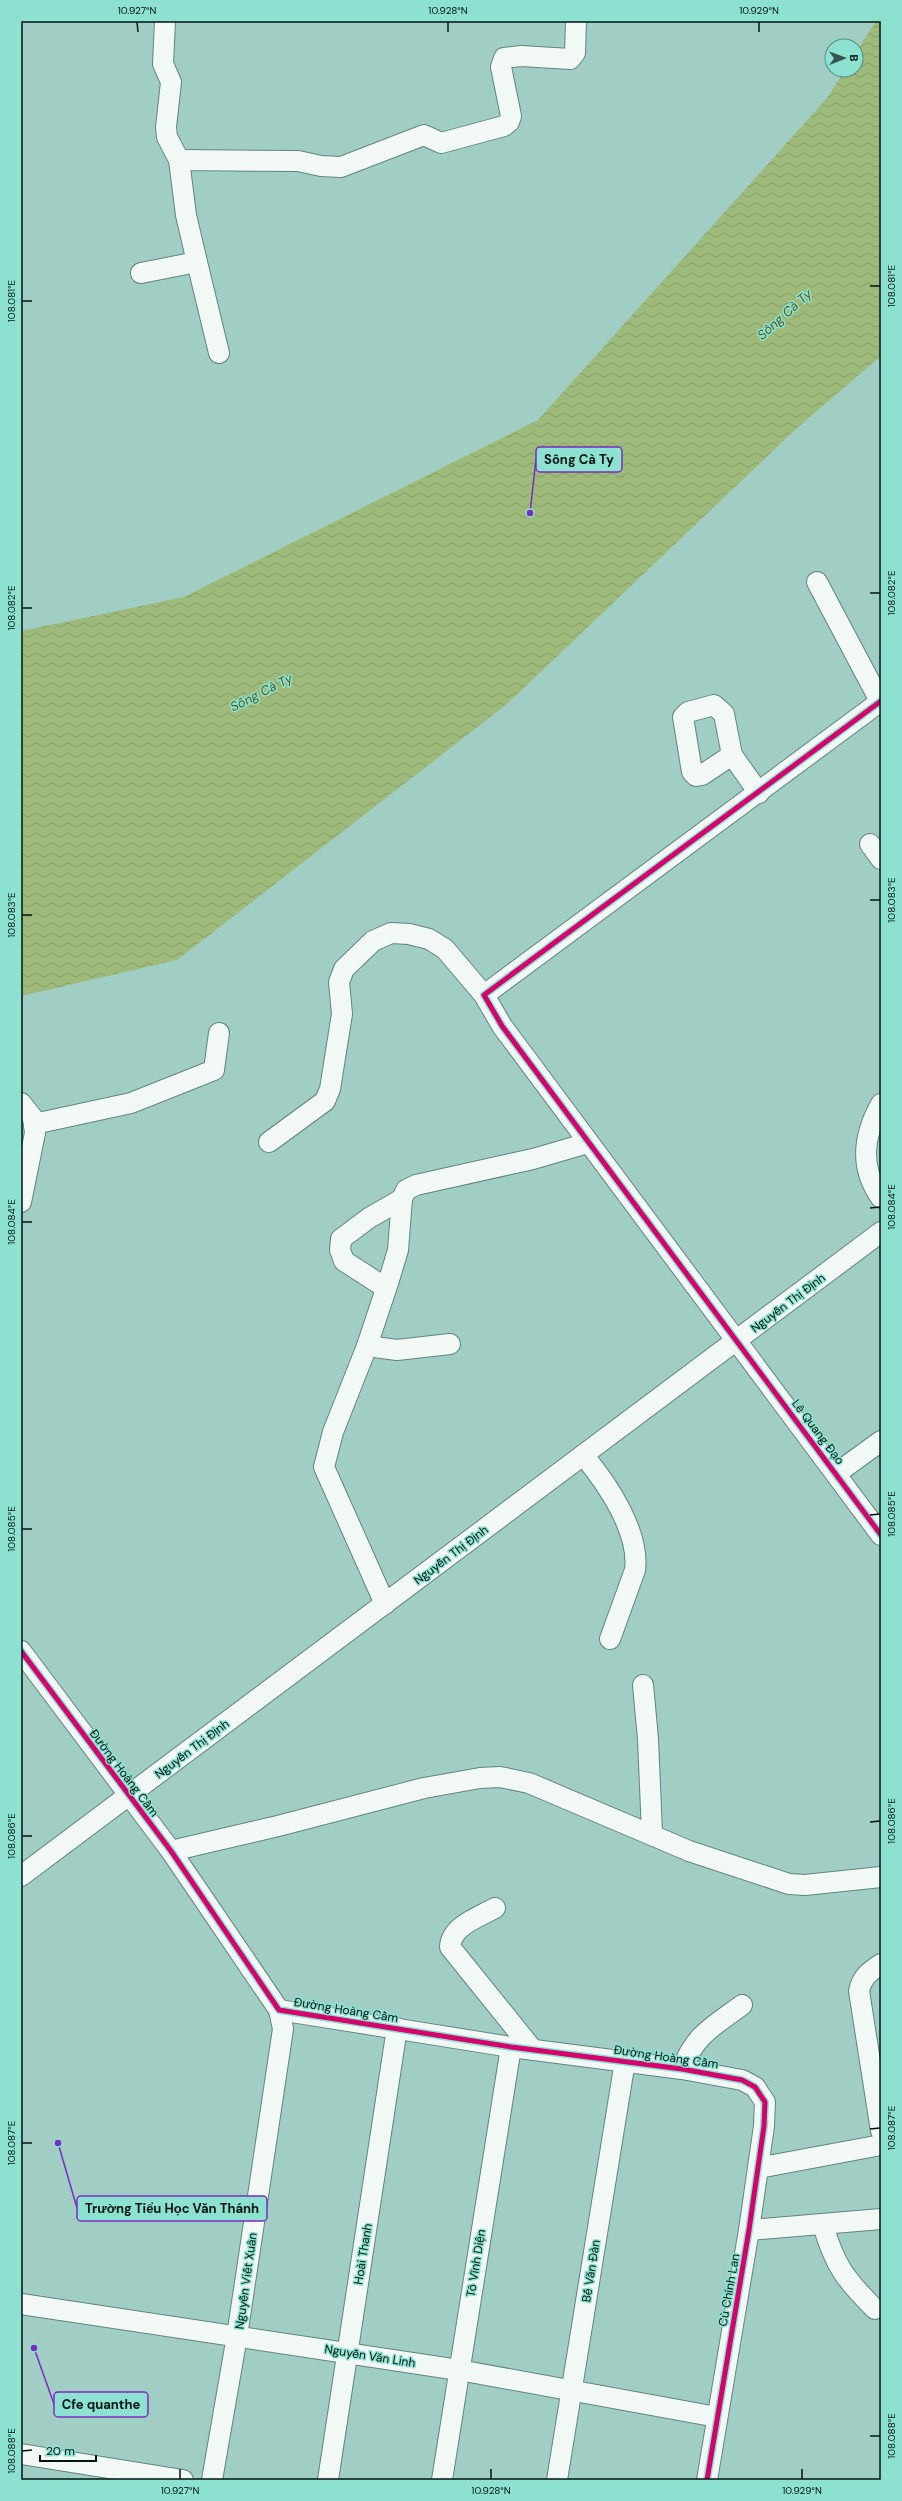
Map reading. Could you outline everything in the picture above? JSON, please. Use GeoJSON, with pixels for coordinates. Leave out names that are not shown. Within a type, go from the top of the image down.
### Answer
{"type":"FeatureCollection","features":[{"type":"Feature","properties":{"kind":"street"},"geometry":{"type":"LineString","coordinates":[[165,21],[163,64],[171,82],[166,127],[167,136],[179,160],[186,214],[219,353]]}},
{"type":"Feature","properties":{"kind":"street"},"geometry":{"type":"LineString","coordinates":[[179,160],[298,161],[321,166],[341,167],[424,134],[441,142],[504,126],[509,122],[511,116],[501,67],[504,58],[521,56],[570,59],[575,53],[576,21]]}},
{"type":"Feature","properties":{"kind":"street"},"geometry":{"type":"LineString","coordinates":[[141,273],[197,262]]}},
{"type":"Feature","properties":{"kind":"street"},"geometry":{"type":"LineString","coordinates":[[484,995],[881,701],[817,582]]}},
{"type":"Feature","properties":{"kind":"street"},"geometry":{"type":"LineString","coordinates":[[732,755],[759,792]]}},
{"type":"Feature","properties":{"kind":"street","name":"Lê Quang Đạo"},"geometry":{"type":"LineString","coordinates":[[269,1142],[325,1101],[330,1089],[342,1014],[339,982],[344,969],[374,941],[391,933],[409,934],[429,940],[445,949],[484,995],[502,1026],[588,1143],[837,1473],[881,1535]]}},
{"type":"Feature","properties":{"kind":"street"},"geometry":{"type":"LineString","coordinates":[[34,1124],[131,1102],[214,1070],[219,1033]]}},
{"type":"Feature","properties":{"kind":"street"},"geometry":{"type":"LineString","coordinates":[[21,1103],[31,1114],[35,1133],[21,1202]]}},
{"type":"Feature","properties":{"kind":"street"},"geometry":{"type":"LineString","coordinates":[[881,1104],[873,1118],[866,1143],[866,1170],[881,1198]]}},
{"type":"Feature","properties":{"kind":"street"},"geometry":{"type":"LineString","coordinates":[[385,1604],[324,1467],[333,1432],[368,1346],[398,1250],[402,1199],[406,1190],[416,1185],[533,1159],[588,1143]]}},
{"type":"Feature","properties":{"kind":"street"},"geometry":{"type":"LineString","coordinates":[[386,1288],[344,1261],[340,1250],[341,1239],[369,1218],[402,1199]]}},
{"type":"Feature","properties":{"kind":"street","name":"Nguyễn Thị Định"},"geometry":{"type":"LineString","coordinates":[[21,1876],[129,1797],[583,1455],[737,1342],[881,1232]]}},
{"type":"Feature","properties":{"kind":"street"},"geometry":{"type":"LineString","coordinates":[[368,1346],[397,1350],[450,1344]]}},
{"type":"Feature","properties":{"kind":"street"},"geometry":{"type":"LineString","coordinates":[[837,1473],[881,1441]]}},
{"type":"Feature","properties":{"kind":"street"},"geometry":{"type":"LineString","coordinates":[[583,1455],[615,1500],[626,1525],[636,1560],[634,1570],[610,1639]]}},
{"type":"Feature","properties":{"kind":"street","name":"Đường Hoàng Cầm"},"geometry":{"type":"LineString","coordinates":[[21,1651],[171,1851],[279,2010],[510,2047],[682,2069],[742,2080],[755,2087],[765,2102]]}},
{"type":"Feature","properties":{"kind":"street"},"geometry":{"type":"LineString","coordinates":[[643,1685],[648,1739],[652,1833]]}},
{"type":"Feature","properties":{"kind":"street"},"geometry":{"type":"LineString","coordinates":[[171,1851],[271,1828],[424,1788],[480,1778],[500,1777],[529,1783],[652,1833],[688,1851],[790,1884],[805,1885],[881,1877]]}},
{"type":"Feature","properties":{"kind":"street"},"geometry":{"type":"LineString","coordinates":[[495,1908],[456,1930],[450,1939],[450,1947],[533,2050]]}},
{"type":"Feature","properties":{"kind":"street"},"geometry":{"type":"LineString","coordinates":[[881,1964],[870,1971],[862,1980],[859,1991],[881,2130]]}},
{"type":"Feature","properties":{"kind":"street"},"geometry":{"type":"LineString","coordinates":[[682,2069],[690,2049],[701,2035],[742,2005]]}},
{"type":"Feature","properties":{"kind":"street","name":"Nguyễn Viết Xuân"},"geometry":{"type":"LineString","coordinates":[[212,2480],[238,2336],[283,2029],[279,2010]]}},
{"type":"Feature","properties":{"kind":"street","name":"Hoài Thanh"},"geometry":{"type":"LineString","coordinates":[[328,2480],[397,2028]]}},
{"type":"Feature","properties":{"kind":"street","name":"Tô Vĩnh Diện"},"geometry":{"type":"LineString","coordinates":[[442,2480],[510,2047]]}},
{"type":"Feature","properties":{"kind":"street","name":"Bế Văn Đàn"},"geometry":{"type":"LineString","coordinates":[[557,2480],[625,2061]]}},
{"type":"Feature","properties":{"kind":"street","name":"Cù Chính Lan"},"geometry":{"type":"LineString","coordinates":[[706,2480],[749,2230],[766,2112],[765,2102]]}},
{"type":"Feature","properties":{"kind":"street"},"geometry":{"type":"LineString","coordinates":[[758,2168],[881,2145]]}},
{"type":"Feature","properties":{"kind":"street"},"geometry":{"type":"LineString","coordinates":[[749,2230],[881,2219]]}},
{"type":"Feature","properties":{"kind":"street"},"geometry":{"type":"LineString","coordinates":[[823,2225],[831,2252],[840,2269],[875,2308]]}},
{"type":"Feature","properties":{"kind":"street","name":"Nguyễn Văn Linh"},"geometry":{"type":"LineString","coordinates":[[21,2304],[459,2370],[572,2389],[717,2417]]}},
{"type":"Feature","properties":{"kind":"street"},"geometry":{"type":"LineString","coordinates":[[21,2454],[183,2480]]}},
{"type":"Feature","properties":{"kind":"water","name":"Sông Cà Ty"},"geometry":{"type":"Polygon","coordinates":[[[876,21],[881,21],[881,356],[797,428],[507,704],[177,960],[21,996],[21,631],[184,597],[538,420],[827,98],[840,78],[864,78],[864,40],[876,21]]]}},
{"type":"Feature","properties":{"kind":"cycle path"},"geometry":{"type":"LineString","coordinates":[[881,701],[484,995],[502,1026],[881,1535]]}},
{"type":"Feature","properties":{"kind":"cycle path"},"geometry":{"type":"LineString","coordinates":[[21,1651],[171,1851],[279,2010],[511,2047],[682,2069],[742,2080],[755,2087],[765,2102],[764,2126],[749,2230],[707,2480]]}},
{"type":"Feature","properties":{"kind":"place","name":"Sông Cà Ty"},"geometry":{"type":"Point","coordinates":[530,513]}},
{"type":"Feature","properties":{"kind":"place","name":"Trường Tiểu Học Văn Thánh"},"geometry":{"type":"Point","coordinates":[58,2143]}},
{"type":"Feature","properties":{"kind":"place","name":"Cfe quanthe"},"geometry":{"type":"Point","coordinates":[34,2348]}}]}
